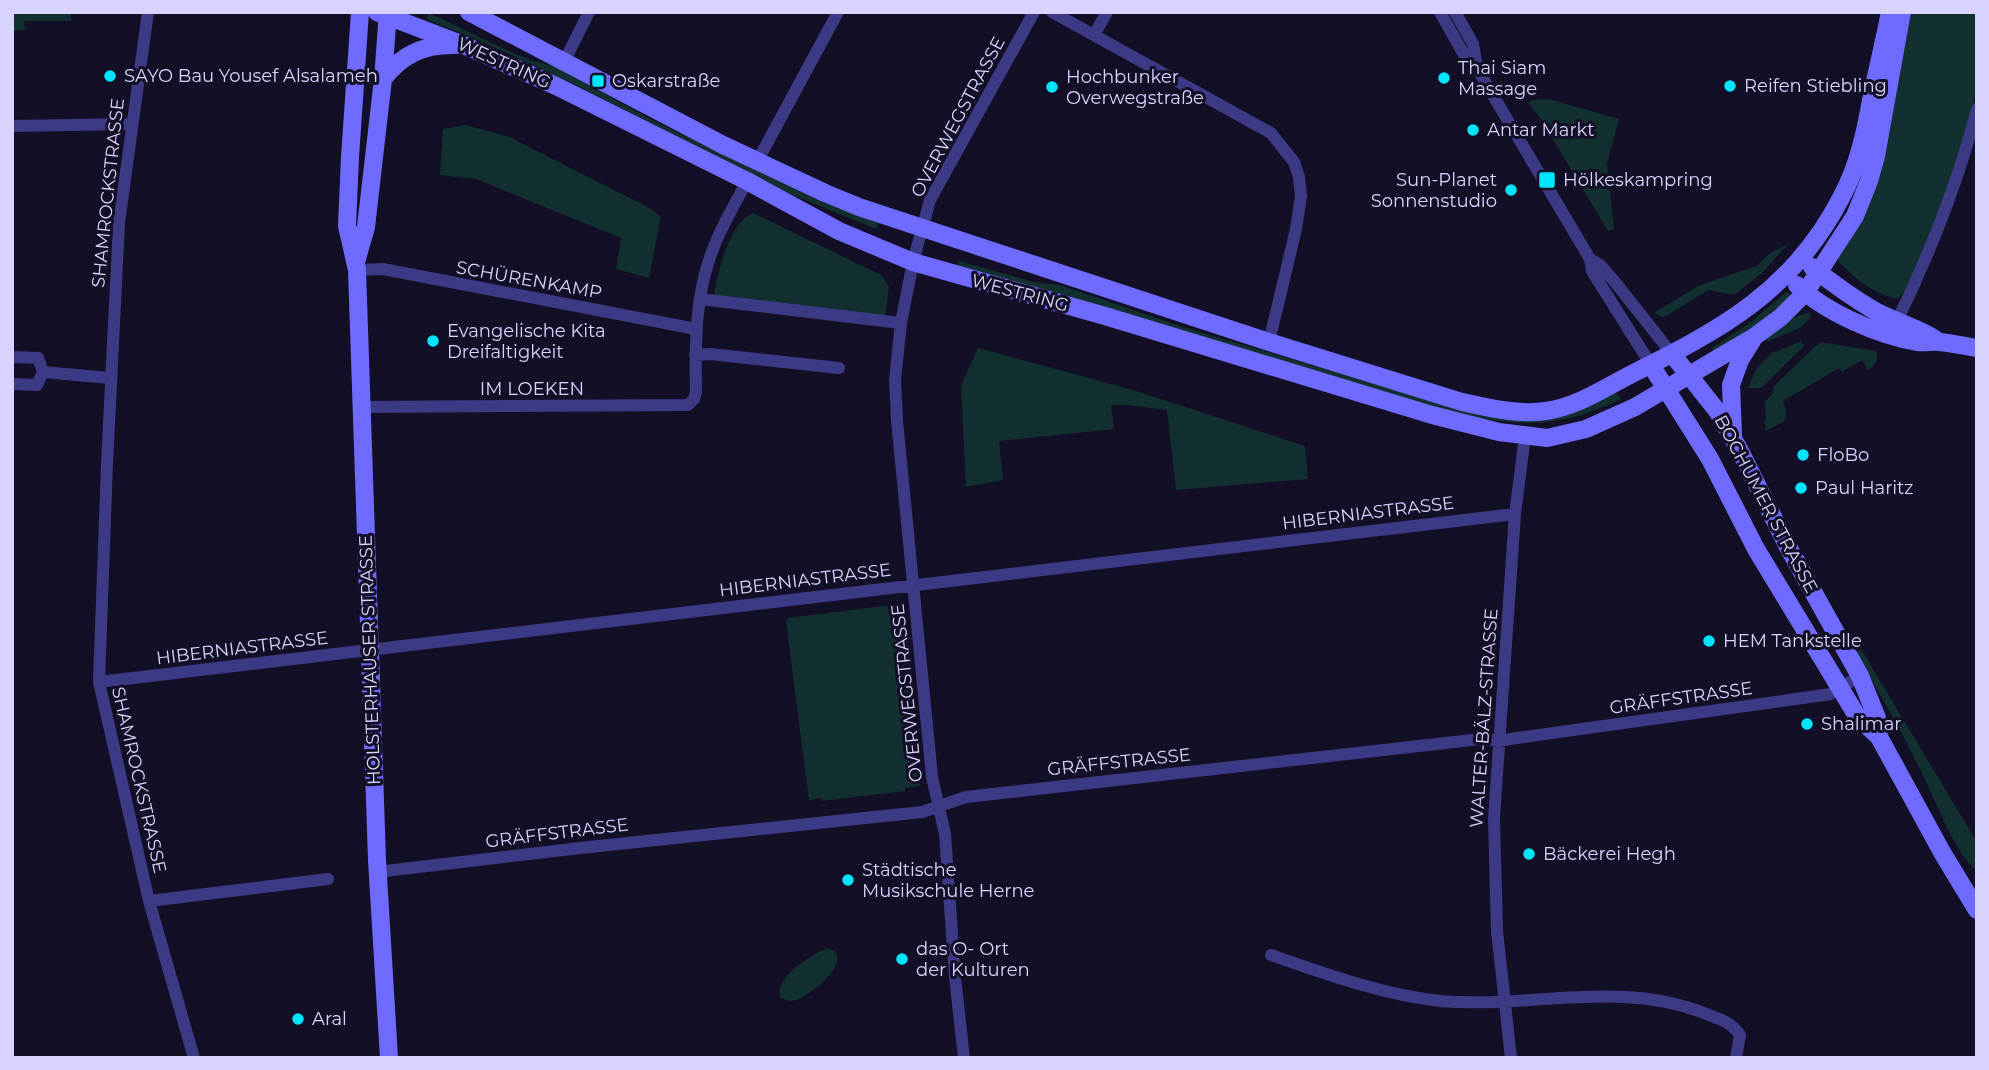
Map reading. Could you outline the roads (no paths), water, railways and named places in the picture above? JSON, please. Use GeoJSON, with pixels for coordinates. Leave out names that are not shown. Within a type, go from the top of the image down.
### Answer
{"type":"FeatureCollection","features":[{"type":"Feature","properties":{"kind":"main road","name":"HOLSTERHAUSER STRASSE"},"geometry":{"type":"LineString","coordinates":[[360,12],[347,226],[356,266],[377,873],[388,1058]]}},
{"type":"Feature","properties":{"kind":"main road","name":"WESTRING"},"geometry":{"type":"LineString","coordinates":[[469,12],[757,162],[836,198],[922,229],[1462,402],[1493,408],[1543,412],[1572,405],[1672,354]]}},
{"type":"Feature","properties":{"kind":"main road"},"geometry":{"type":"LineString","coordinates":[[1672,354],[1727,323],[1757,301],[1787,276],[1813,242],[1841,198],[1858,159],[1890,12]]}},
{"type":"Feature","properties":{"kind":"main road"},"geometry":{"type":"LineString","coordinates":[[1689,376],[1754,337],[1781,317],[1805,293],[1855,216],[1876,156],[1902,12]]}},
{"type":"Feature","properties":{"kind":"main road","name":"HOLSTERHAUSER STRASSE"},"geometry":{"type":"LineString","coordinates":[[356,266],[366,228],[383,79],[384,13]]}},
{"type":"Feature","properties":{"kind":"main road","name":"WESTRING"},"geometry":{"type":"LineString","coordinates":[[384,13],[556,86],[747,181],[839,232],[914,262],[1105,316],[1432,415],[1476,427],[1547,438],[1586,429],[1623,413],[1689,376]]}},
{"type":"Feature","properties":{"kind":"main road"},"geometry":{"type":"LineString","coordinates":[[383,79],[395,64],[419,50],[438,44],[466,46]]}},
{"type":"Feature","properties":{"kind":"main road"},"geometry":{"type":"LineString","coordinates":[[1801,258],[1876,311],[1923,331],[1940,342]]}},
{"type":"Feature","properties":{"kind":"main road"},"geometry":{"type":"LineString","coordinates":[[1787,276],[1824,306],[1867,326],[1919,342],[1940,342],[1977,348]]}},
{"type":"Feature","properties":{"kind":"main road"},"geometry":{"type":"LineString","coordinates":[[1733,438],[1731,385],[1754,337]]}},
{"type":"Feature","properties":{"kind":"main road","name":"BOCHUMER STRASSE"},"geometry":{"type":"LineString","coordinates":[[1672,354],[1718,412],[1733,438],[1787,545],[1860,676],[1877,718],[1879,737]]}},
{"type":"Feature","properties":{"kind":"main road","name":"BOCHUMER STRASSE"},"geometry":{"type":"LineString","coordinates":[[1651,365],[1710,459],[1756,549],[1840,689],[1857,716],[1879,737],[1977,911]]}},
{"type":"Feature","properties":{"kind":"street","name":"SHAMROCKSTRASSE"},"geometry":{"type":"LineString","coordinates":[[148,12],[119,223],[110,377],[99,682],[149,901],[194,1058]]}},
{"type":"Feature","properties":{"kind":"street"},"geometry":{"type":"LineString","coordinates":[[564,62],[589,12]]}},
{"type":"Feature","properties":{"kind":"street"},"geometry":{"type":"LineString","coordinates":[[757,162],[838,12]]}},
{"type":"Feature","properties":{"kind":"street","name":"OVERWEGSTRASSE"},"geometry":{"type":"LineString","coordinates":[[964,1058],[955,977],[945,834],[931,766],[895,380],[901,323],[930,200],[1034,12]]}},
{"type":"Feature","properties":{"kind":"street"},"geometry":{"type":"LineString","coordinates":[[1052,12],[1271,133],[1294,162],[1301,196],[1296,229],[1269,342]]}},
{"type":"Feature","properties":{"kind":"street"},"geometry":{"type":"LineString","coordinates":[[1094,34],[1107,12]]}},
{"type":"Feature","properties":{"kind":"street","name":"BOCHUMER STRASSE"},"geometry":{"type":"LineString","coordinates":[[1440,12],[1463,53],[1478,70],[1590,259],[1592,271],[1651,365]]}},
{"type":"Feature","properties":{"kind":"street","name":"BOCHUMER STRASSE"},"geometry":{"type":"LineString","coordinates":[[1455,12],[1473,44],[1478,70]]}},
{"type":"Feature","properties":{"kind":"street"},"geometry":{"type":"LineString","coordinates":[[1897,321],[1928,257],[1960,168],[1977,109]]}},
{"type":"Feature","properties":{"kind":"street"},"geometry":{"type":"LineString","coordinates":[[12,126],[132,124]]}},
{"type":"Feature","properties":{"kind":"street"},"geometry":{"type":"LineString","coordinates":[[747,181],[714,245],[705,273],[695,329],[695,355],[709,354],[839,368]]}},
{"type":"Feature","properties":{"kind":"street","name":"BOCHUMER STRASSE"},"geometry":{"type":"LineString","coordinates":[[1590,259],[1600,265],[1615,282],[1672,354]]}},
{"type":"Feature","properties":{"kind":"street","name":"SCHÜRENKAMP"},"geometry":{"type":"LineString","coordinates":[[356,266],[695,329]]}},
{"type":"Feature","properties":{"kind":"street"},"geometry":{"type":"LineString","coordinates":[[700,299],[901,323]]}},
{"type":"Feature","properties":{"kind":"street","name":"IM LOEKEN"},"geometry":{"type":"LineString","coordinates":[[361,407],[682,406],[691,403],[696,392],[695,355]]}},
{"type":"Feature","properties":{"kind":"street"},"geometry":{"type":"LineString","coordinates":[[12,357],[38,358],[43,372],[37,385],[12,384]]}},
{"type":"Feature","properties":{"kind":"street"},"geometry":{"type":"LineString","coordinates":[[43,372],[110,377]]}},
{"type":"Feature","properties":{"kind":"street","name":"WALTER-BÄLZ-STRASSE"},"geometry":{"type":"LineString","coordinates":[[1511,1058],[1497,931],[1494,818],[1515,514],[1525,436]]}},
{"type":"Feature","properties":{"kind":"street","name":"HIBERNIASTRASSE"},"geometry":{"type":"LineString","coordinates":[[99,682],[1515,514]]}},
{"type":"Feature","properties":{"kind":"street","name":"GRÄFFSTRASSE"},"geometry":{"type":"LineString","coordinates":[[377,873],[580,848],[922,812],[966,797],[1481,739],[1498,741],[1810,698],[1830,694],[1860,676]]}},
{"type":"Feature","properties":{"kind":"street"},"geometry":{"type":"LineString","coordinates":[[149,901],[328,879]]}},
{"type":"Feature","properties":{"kind":"street"},"geometry":{"type":"LineString","coordinates":[[1271,955],[1353,982],[1440,1001],[1505,1002],[1598,996],[1667,1002],[1734,1026],[1740,1035],[1736,1058]]}},
{"type":"Feature","properties":{"kind":"place","name":"SAYO Bau Yousef Alsalameh"},"geometry":{"type":"Point","coordinates":[110,76]}},
{"type":"Feature","properties":{"kind":"place","name":"Thai Siam Massage"},"geometry":{"type":"Point","coordinates":[1444,78]}},
{"type":"Feature","properties":{"kind":"place","name":"Oskarstraße"},"geometry":{"type":"Point","coordinates":[598,81]}},
{"type":"Feature","properties":{"kind":"place","name":"Reifen Stiebling"},"geometry":{"type":"Point","coordinates":[1730,86]}},
{"type":"Feature","properties":{"kind":"place","name":"Hochbunker Overwegstraße"},"geometry":{"type":"Point","coordinates":[1052,87]}},
{"type":"Feature","properties":{"kind":"place","name":"Antar Markt"},"geometry":{"type":"Point","coordinates":[1473,130]}},
{"type":"Feature","properties":{"kind":"place","name":"Hölkeskampring"},"geometry":{"type":"Point","coordinates":[1547,180]}},
{"type":"Feature","properties":{"kind":"place","name":"Sun-Planet Sonnenstudio"},"geometry":{"type":"Point","coordinates":[1511,190]}},
{"type":"Feature","properties":{"kind":"place","name":"Evangelische Kita Dreifaltigkeit"},"geometry":{"type":"Point","coordinates":[433,341]}},
{"type":"Feature","properties":{"kind":"place","name":"FloBo"},"geometry":{"type":"Point","coordinates":[1803,455]}},
{"type":"Feature","properties":{"kind":"place","name":"Paul Haritz"},"geometry":{"type":"Point","coordinates":[1801,488]}},
{"type":"Feature","properties":{"kind":"place","name":"HEM Tankstelle"},"geometry":{"type":"Point","coordinates":[1709,641]}},
{"type":"Feature","properties":{"kind":"place","name":"Shalimar"},"geometry":{"type":"Point","coordinates":[1807,724]}},
{"type":"Feature","properties":{"kind":"place","name":"Bäckerei Hegh"},"geometry":{"type":"Point","coordinates":[1529,854]}},
{"type":"Feature","properties":{"kind":"place","name":"Städtische Musikschule Herne"},"geometry":{"type":"Point","coordinates":[848,880]}},
{"type":"Feature","properties":{"kind":"place","name":"das O- Ort der Kulturen"},"geometry":{"type":"Point","coordinates":[902,959]}},
{"type":"Feature","properties":{"kind":"place","name":"Aral"},"geometry":{"type":"Point","coordinates":[298,1019]}}]}
